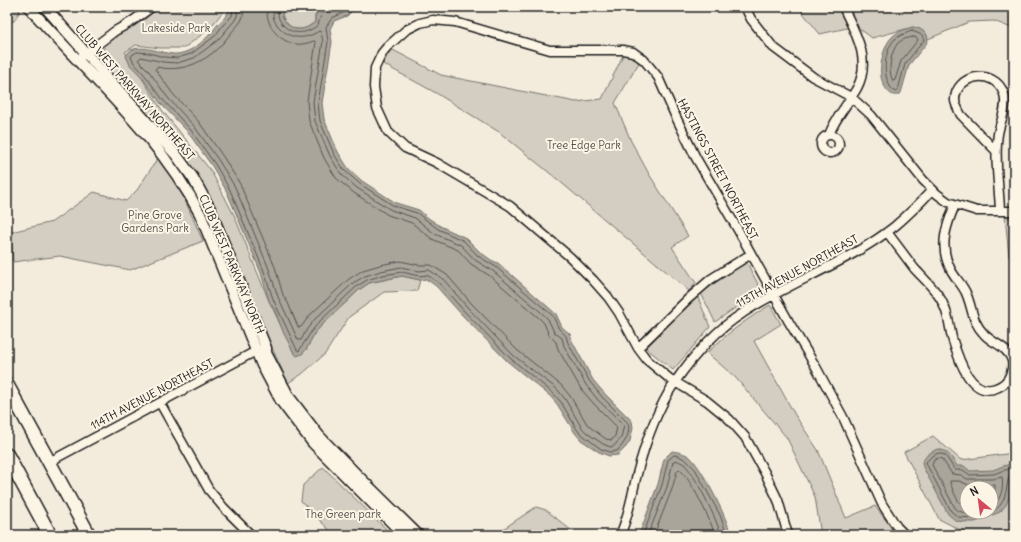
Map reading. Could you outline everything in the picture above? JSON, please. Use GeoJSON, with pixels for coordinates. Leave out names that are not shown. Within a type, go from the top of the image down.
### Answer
{"type":"FeatureCollection","features":[{"type":"Feature","properties":{"kind":"highway"},"geometry":{"type":"LineString","coordinates":[[7,385],[89,535]]}},
{"type":"Feature","properties":{"kind":"highway"},"geometry":{"type":"LineString","coordinates":[[7,455],[50,535]]}},
{"type":"Feature","properties":{"kind":"street","name":"CLUB WEST PARKWAY NORTH"},"geometry":{"type":"LineString","coordinates":[[29,7],[110,93],[166,160],[191,197],[200,214],[262,365],[280,401],[313,443],[404,535]]}},
{"type":"Feature","properties":{"kind":"street","name":"CLUB WEST PARKWAY NORTHEAST"},"geometry":{"type":"LineString","coordinates":[[45,7],[177,156],[193,178],[210,209],[266,348],[266,353],[289,397],[319,436],[418,535]]}},
{"type":"Feature","properties":{"kind":"street"},"geometry":{"type":"LineString","coordinates":[[78,60],[115,31],[152,7]]}},
{"type":"Feature","properties":{"kind":"street"},"geometry":{"type":"LineString","coordinates":[[745,7],[751,19],[773,47],[813,77],[851,97],[872,115],[932,190],[948,202],[977,211],[1014,210]]}},
{"type":"Feature","properties":{"kind":"street"},"geometry":{"type":"LineString","coordinates":[[829,135],[832,126],[857,87],[864,64],[859,38],[843,7]]}},
{"type":"Feature","properties":{"kind":"street","name":"HASTINGS STREET NORTHEAST"},"geometry":{"type":"LineString","coordinates":[[638,348],[608,297],[594,280],[570,257],[510,206],[437,163],[405,148],[388,132],[378,108],[374,87],[375,68],[382,53],[406,30],[420,23],[433,20],[455,22],[550,50],[623,50],[633,52],[644,60],[658,77],[696,158],[843,417],[882,504],[905,535]]}},
{"type":"Feature","properties":{"kind":"street"},"geometry":{"type":"LineString","coordinates":[[996,151],[961,115],[955,101],[962,84],[978,76],[994,80],[1004,95],[1004,105],[996,151],[1000,210]]}},
{"type":"Feature","properties":{"kind":"street","name":"113TH AVENUE NORTHEAST"},"geometry":{"type":"LineString","coordinates":[[620,535],[626,522],[638,472],[654,424],[665,398],[689,364],[718,332],[742,313],[887,232],[932,190]]}},
{"type":"Feature","properties":{"kind":"street"},"geometry":{"type":"LineString","coordinates":[[887,232],[913,267],[929,282],[943,303],[955,348],[970,380],[977,386],[983,388],[991,389],[997,387],[1006,381],[1009,376],[1012,370],[1012,360],[1005,348],[985,335],[978,326],[972,316],[967,295],[950,268],[945,254],[944,233],[955,205]]}},
{"type":"Feature","properties":{"kind":"street"},"geometry":{"type":"LineString","coordinates":[[751,254],[730,266],[706,283],[638,348],[647,360],[675,382],[707,401],[729,419],[745,437],[778,500],[788,535]]}},
{"type":"Feature","properties":{"kind":"street","name":"114TH AVENUE NORTHEAST"},"geometry":{"type":"LineString","coordinates":[[49,462],[256,351],[266,348]]}},
{"type":"Feature","properties":{"kind":"street"},"geometry":{"type":"LineString","coordinates":[[160,403],[209,490],[224,508],[251,535]]}},
{"type":"Feature","properties":{"kind":"green space"},"geometry":{"type":"Polygon","coordinates":[[[7,7],[16,7],[20,11],[14,21],[7,23],[7,7]]]}},
{"type":"Feature","properties":{"kind":"green space","name":"Lakeside Park"},"geometry":{"type":"Polygon","coordinates":[[[159,7],[227,7],[208,30],[184,48],[160,48],[136,45],[125,52],[162,110],[211,171],[234,215],[269,301],[294,353],[306,350],[314,334],[322,325],[359,290],[369,283],[402,276],[420,280],[417,291],[384,292],[349,317],[325,354],[302,374],[288,383],[251,302],[205,193],[172,142],[109,72],[92,59],[119,34],[145,19],[159,7]]]}},
{"type":"Feature","properties":{"kind":"green space"},"geometry":{"type":"Polygon","coordinates":[[[283,7],[321,7],[315,16],[315,22],[302,29],[297,29],[287,24],[283,18],[283,7]]]}},
{"type":"Feature","properties":{"kind":"green space"},"geometry":{"type":"Polygon","coordinates":[[[798,7],[1014,7],[1014,29],[994,21],[969,22],[928,39],[926,33],[913,27],[872,38],[856,26],[820,34],[798,7]]]}},
{"type":"Feature","properties":{"kind":"green space","name":"Tree Edge Park"},"geometry":{"type":"Polygon","coordinates":[[[391,49],[441,75],[576,102],[602,99],[624,53],[640,61],[615,103],[631,141],[649,174],[688,236],[672,247],[696,283],[689,291],[499,132],[436,93],[383,64],[391,49]]]}},
{"type":"Feature","properties":{"kind":"green space","name":"Pine Grove Gardens Park"},"geometry":{"type":"Polygon","coordinates":[[[158,158],[179,187],[203,241],[130,270],[60,256],[13,262],[11,232],[52,222],[94,192],[126,201],[137,190],[158,158]]]}},
{"type":"Feature","properties":{"kind":"green space"},"geometry":{"type":"Polygon","coordinates":[[[1005,216],[1014,220],[1014,258],[1009,257],[1005,216]]]}},
{"type":"Feature","properties":{"kind":"green space"},"geometry":{"type":"Polygon","coordinates":[[[746,261],[761,290],[715,322],[701,293],[746,261]]]}},
{"type":"Feature","properties":{"kind":"green space"},"geometry":{"type":"Polygon","coordinates":[[[697,295],[710,327],[673,370],[646,348],[697,295]]]}},
{"type":"Feature","properties":{"kind":"green space"},"geometry":{"type":"Polygon","coordinates":[[[770,305],[781,324],[754,341],[795,415],[818,450],[846,518],[875,506],[897,535],[821,535],[815,497],[787,438],[735,377],[707,353],[737,327],[770,305]]]}},
{"type":"Feature","properties":{"kind":"green space"},"geometry":{"type":"Polygon","coordinates":[[[933,436],[961,460],[1014,453],[1014,535],[970,535],[939,519],[904,452],[933,436]]]}},
{"type":"Feature","properties":{"kind":"green space","name":"The Green park"},"geometry":{"type":"Polygon","coordinates":[[[323,467],[389,532],[385,535],[334,535],[301,501],[303,485],[323,467]]]}},
{"type":"Feature","properties":{"kind":"green space"},"geometry":{"type":"Polygon","coordinates":[[[536,507],[546,510],[577,535],[501,535],[503,529],[536,507]]]}},
{"type":"Feature","properties":{"kind":"water"},"geometry":{"type":"Polygon","coordinates":[[[229,7],[283,7],[282,14],[287,24],[293,28],[302,29],[315,22],[315,16],[321,7],[356,7],[347,16],[334,21],[330,29],[332,42],[322,103],[324,119],[338,152],[348,168],[362,181],[396,203],[419,210],[440,226],[466,238],[480,252],[498,263],[556,314],[562,327],[570,334],[572,341],[593,380],[632,421],[633,428],[630,441],[618,455],[609,456],[599,452],[581,440],[550,396],[507,361],[436,286],[426,279],[420,280],[402,276],[369,283],[359,290],[322,325],[314,334],[306,350],[302,354],[297,356],[294,353],[269,301],[261,273],[227,192],[212,166],[187,131],[161,104],[141,76],[130,65],[126,56],[130,51],[142,48],[171,54],[183,53],[195,47],[210,34],[227,15],[229,7]]]}},
{"type":"Feature","properties":{"kind":"water"},"geometry":{"type":"Polygon","coordinates":[[[913,27],[926,33],[928,39],[926,44],[909,65],[901,93],[894,95],[888,91],[881,77],[883,55],[887,44],[893,36],[902,30],[913,27]]]}},
{"type":"Feature","properties":{"kind":"water"},"geometry":{"type":"Polygon","coordinates":[[[937,449],[944,451],[949,455],[957,466],[964,466],[970,471],[993,470],[1012,464],[1014,468],[1010,495],[1006,505],[999,512],[999,480],[959,480],[959,520],[980,520],[975,522],[956,521],[948,514],[923,467],[922,462],[928,454],[937,449]]]}},
{"type":"Feature","properties":{"kind":"water"},"geometry":{"type":"Polygon","coordinates":[[[672,451],[690,457],[695,463],[714,494],[725,517],[731,535],[639,535],[658,484],[664,459],[672,451]]]}}]}
